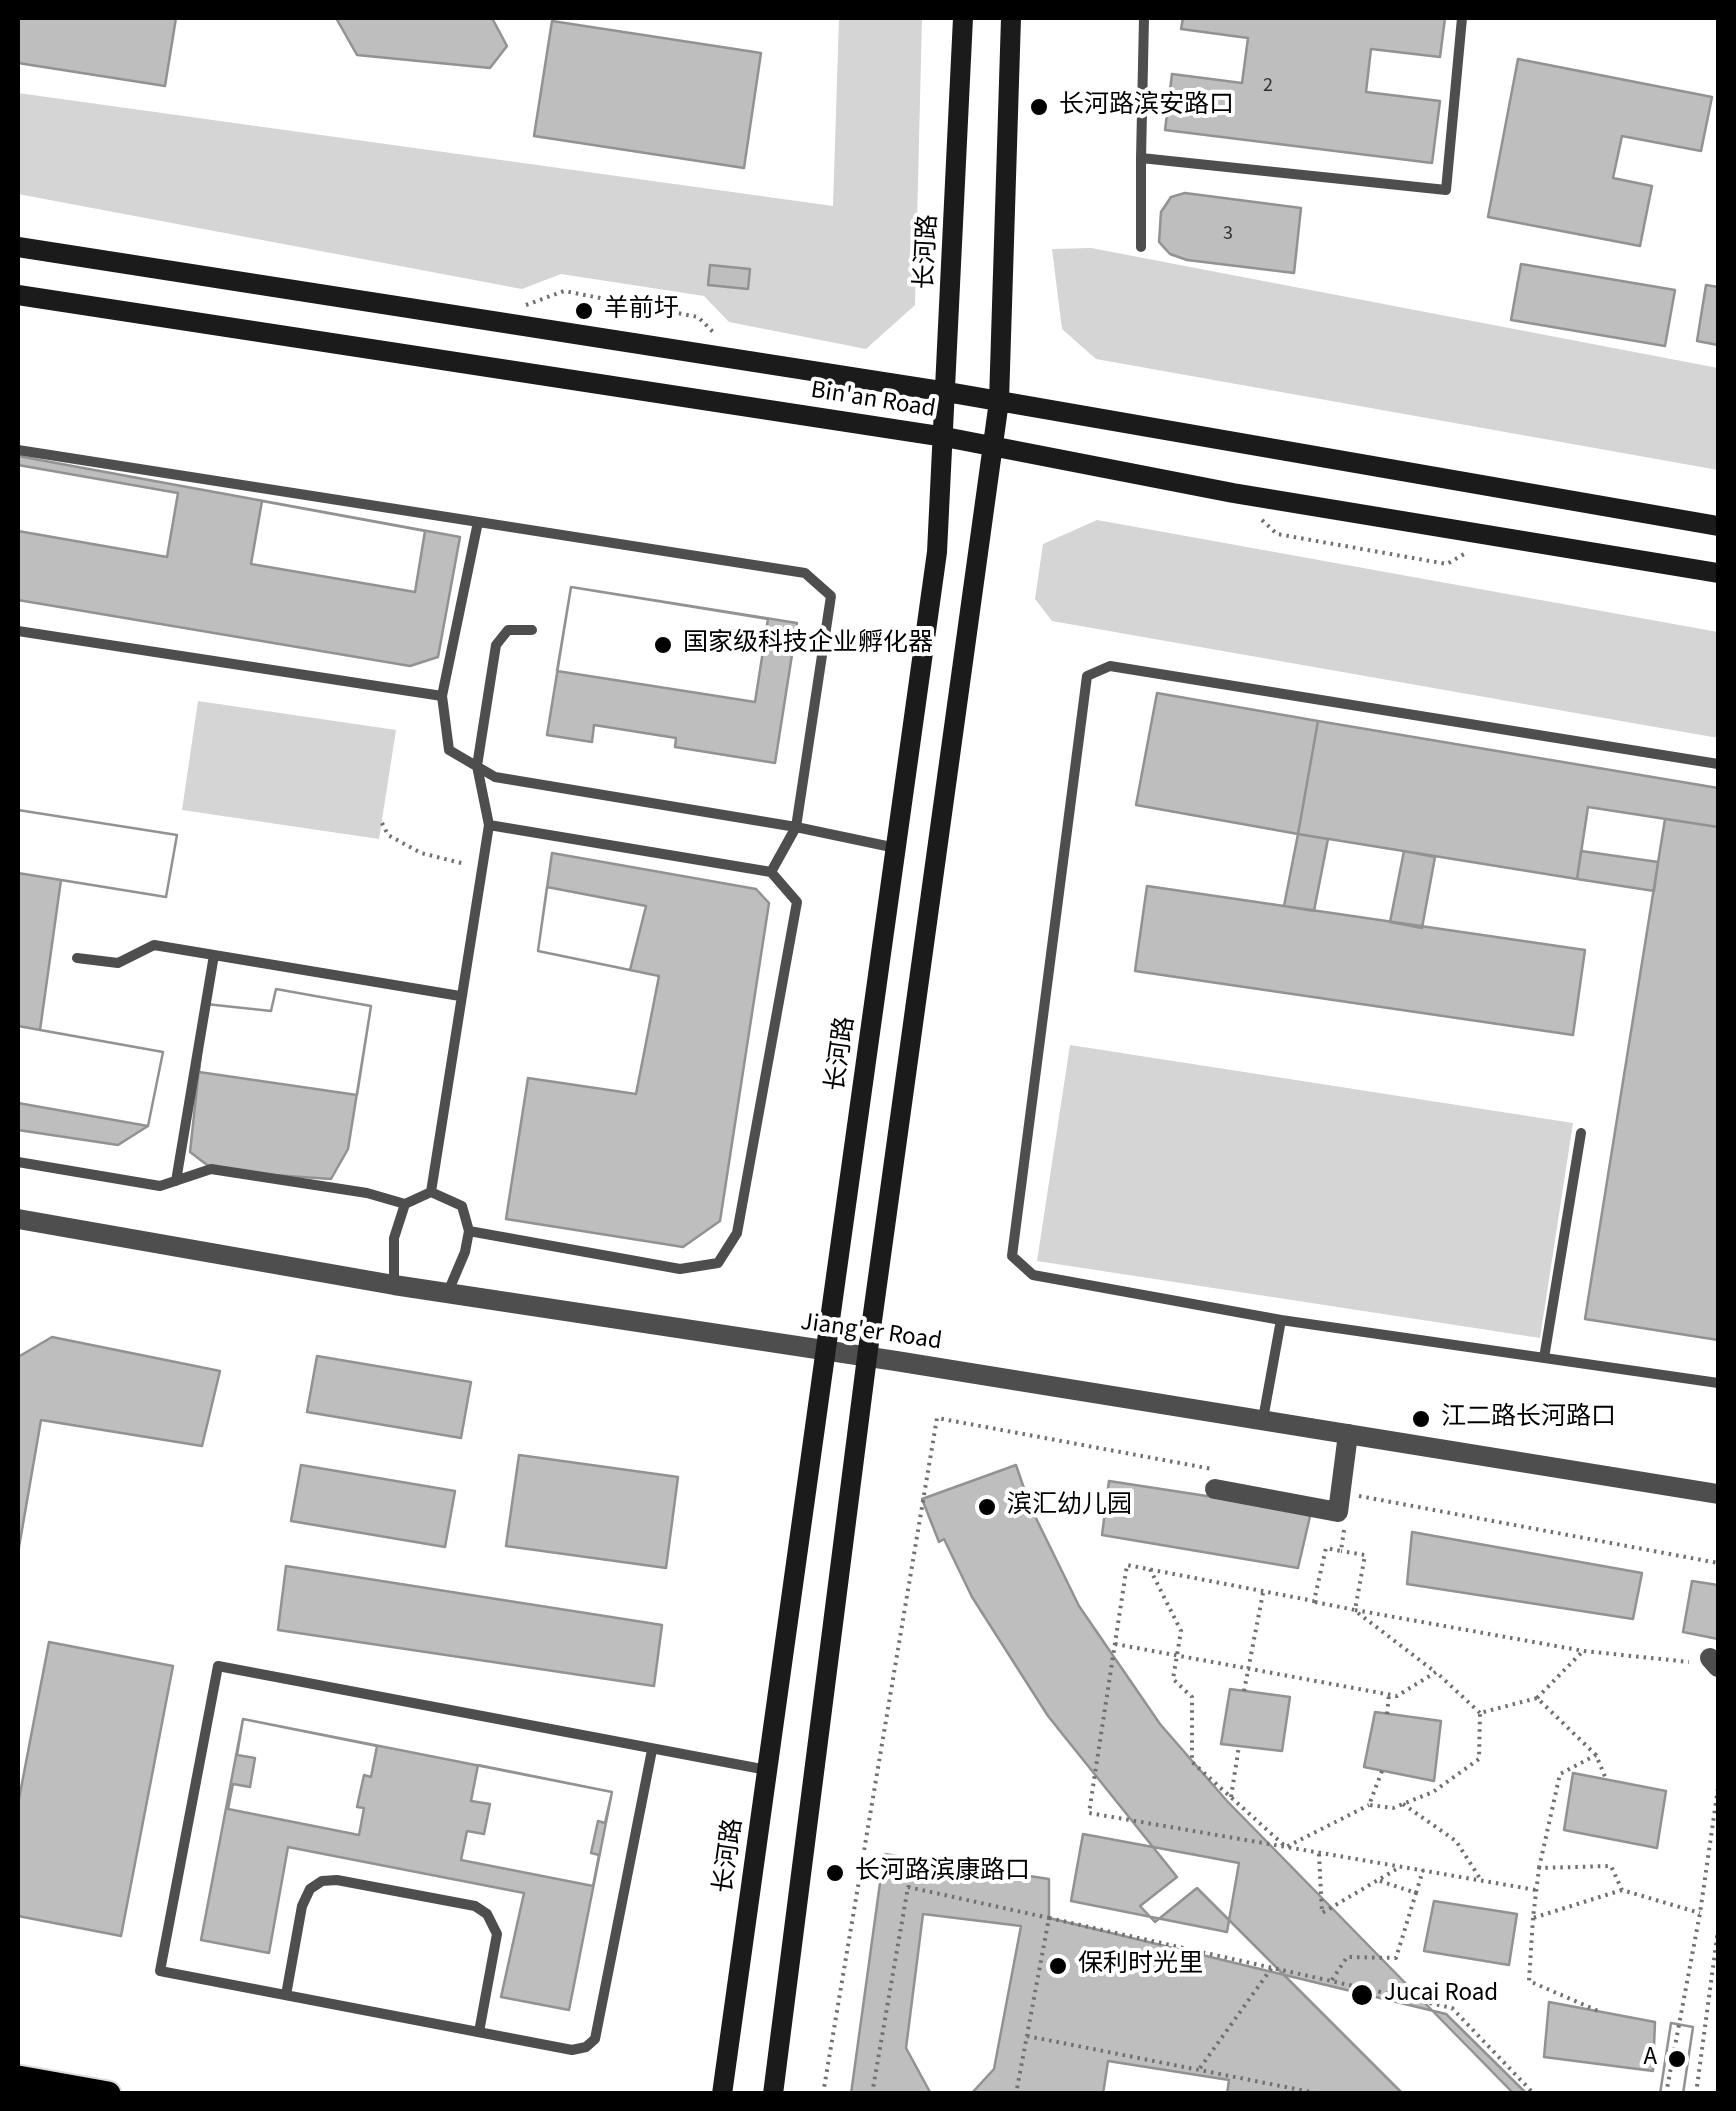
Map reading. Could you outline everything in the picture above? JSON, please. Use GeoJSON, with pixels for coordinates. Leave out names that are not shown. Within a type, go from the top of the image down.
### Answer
{"type":"FeatureCollection","features":[{"type":"Feature","properties":{"kind":"main road","name":"长河路"},"geometry":{"type":"LineString","coordinates":[[722,2094],[937,552],[963,18]]}},
{"type":"Feature","properties":{"kind":"main road"},"geometry":{"type":"LineString","coordinates":[[773,2094],[867,1357],[994,446],[999,401],[1011,18]]}},
{"type":"Feature","properties":{"kind":"main road","name":"Bin'an Road"},"geometry":{"type":"LineString","coordinates":[[18,247],[740,358],[1718,526]]}},
{"type":"Feature","properties":{"kind":"main road","name":"Bin'an Road"},"geometry":{"type":"LineString","coordinates":[[18,295],[944,437],[1233,493],[1718,574]]}},
{"type":"Feature","properties":{"kind":"main road"},"geometry":{"type":"LineString","coordinates":[[18,2078],[108,2094]]}},
{"type":"Feature","properties":{"kind":"street","name":"Jiang'er Road"},"geometry":{"type":"LineString","coordinates":[[18,1219],[394,1284],[1718,1494]]}},
{"type":"Feature","properties":{"kind":"street"},"geometry":{"type":"LineString","coordinates":[[1213,1479],[1338,1512],[1348,1434]]}},
{"type":"Feature","properties":{"kind":"lane"},"geometry":{"type":"LineString","coordinates":[[1142,247],[1144,18]]}},
{"type":"Feature","properties":{"kind":"lane"},"geometry":{"type":"LineString","coordinates":[[1141,158],[1446,190],[1462,18]]}},
{"type":"Feature","properties":{"kind":"lane"},"geometry":{"type":"LineString","coordinates":[[18,450],[806,573],[831,596],[796,828],[771,872]]}},
{"type":"Feature","properties":{"kind":"lane"},"geometry":{"type":"LineString","coordinates":[[478,522],[442,696],[450,750],[495,778],[896,848]]}},
{"type":"Feature","properties":{"kind":"lane"},"geometry":{"type":"LineString","coordinates":[[18,630],[442,696]]}},
{"type":"Feature","properties":{"kind":"lane"},"geometry":{"type":"LineString","coordinates":[[431,1192],[460,996],[484,869],[489,825],[477,766],[496,646],[508,630],[532,630]]}},
{"type":"Feature","properties":{"kind":"lane"},"geometry":{"type":"LineString","coordinates":[[1718,764],[1110,666],[1087,676],[1012,1256],[1033,1275],[1280,1320],[1718,1383]]}},
{"type":"Feature","properties":{"kind":"lane"},"geometry":{"type":"LineString","coordinates":[[469,1231],[680,1269],[718,1263],[738,1234],[797,902],[771,872],[489,825]]}},
{"type":"Feature","properties":{"kind":"lane"},"geometry":{"type":"LineString","coordinates":[[77,958],[118,963],[154,945],[460,996]]}},
{"type":"Feature","properties":{"kind":"lane"},"geometry":{"type":"LineString","coordinates":[[176,1181],[214,955]]}},
{"type":"Feature","properties":{"kind":"lane"},"geometry":{"type":"LineString","coordinates":[[1544,1358],[1581,1132]]}},
{"type":"Feature","properties":{"kind":"lane"},"geometry":{"type":"LineString","coordinates":[[18,1162],[160,1186],[210,1169],[366,1193],[404,1204],[431,1192],[462,1206],[469,1231],[465,1252],[448,1292]]}},
{"type":"Feature","properties":{"kind":"lane"},"geometry":{"type":"LineString","coordinates":[[394,1284],[394,1238],[404,1204]]}},
{"type":"Feature","properties":{"kind":"lane"},"geometry":{"type":"LineString","coordinates":[[1263,1420],[1280,1320]]}},
{"type":"Feature","properties":{"kind":"lane"},"geometry":{"type":"LineString","coordinates":[[652,1750],[595,2039],[586,2046],[572,2050],[160,1971],[218,1666],[767,1770]]}},
{"type":"Feature","properties":{"kind":"lane"},"geometry":{"type":"LineString","coordinates":[[286,1996],[302,1906],[310,1889],[322,1881],[337,1880],[475,1906],[486,1914],[497,1934],[480,2032]]}},
{"type":"Feature","properties":{"kind":"path"},"geometry":{"type":"LineString","coordinates":[[488,318],[564,291],[698,318],[740,358]]}},
{"type":"Feature","properties":{"kind":"path"},"geometry":{"type":"LineString","coordinates":[[1233,493],[1277,534],[1447,564],[1493,537]]}},
{"type":"Feature","properties":{"kind":"path"},"geometry":{"type":"LineString","coordinates":[[382,824],[388,835],[420,853],[484,869]]}},
{"type":"Feature","properties":{"kind":"path"},"geometry":{"type":"LineString","coordinates":[[823,2094],[937,1418],[1213,1479]]}},
{"type":"Feature","properties":{"kind":"path"},"geometry":{"type":"LineString","coordinates":[[1347,1494],[1718,1562]]}},
{"type":"Feature","properties":{"kind":"path"},"geometry":{"type":"LineString","coordinates":[[1341,1550],[1344,1532]]}},
{"type":"Feature","properties":{"kind":"path"},"geometry":{"type":"LineString","coordinates":[[1314,1601],[1326,1548],[1365,1555],[1355,1610]]}},
{"type":"Feature","properties":{"kind":"path"},"geometry":{"type":"LineString","coordinates":[[1536,1890],[1089,1813],[1128,1565],[1584,1650],[1706,1662]]}},
{"type":"Feature","properties":{"kind":"path"},"geometry":{"type":"LineString","coordinates":[[1150,1569],[1181,1631],[1173,1679],[1192,1697],[1192,1762],[1286,1847]]}},
{"type":"Feature","properties":{"kind":"path"},"geometry":{"type":"LineString","coordinates":[[1244,1690],[1263,1592]]}},
{"type":"Feature","properties":{"kind":"path"},"geometry":{"type":"LineString","coordinates":[[1286,1847],[1369,1805],[1393,1808],[1433,1792],[1480,1758],[1480,1712],[1436,1672],[1355,1610]]}},
{"type":"Feature","properties":{"kind":"path"},"geometry":{"type":"LineString","coordinates":[[1115,1644],[1397,1696],[1436,1672]]}},
{"type":"Feature","properties":{"kind":"path"},"geometry":{"type":"LineString","coordinates":[[1480,1712],[1537,1698],[1584,1650]]}},
{"type":"Feature","properties":{"kind":"path"},"geometry":{"type":"LineString","coordinates":[[1387,1714],[1390,1694]]}},
{"type":"Feature","properties":{"kind":"path"},"geometry":{"type":"LineString","coordinates":[[1537,1698],[1596,1756],[1606,1779]]}},
{"type":"Feature","properties":{"kind":"path"},"geometry":{"type":"LineString","coordinates":[[1231,1797],[1239,1746]]}},
{"type":"Feature","properties":{"kind":"path"},"geometry":{"type":"LineString","coordinates":[[1596,1756],[1560,1774],[1539,1868],[1529,1980],[1598,2011]]}},
{"type":"Feature","properties":{"kind":"path"},"geometry":{"type":"LineString","coordinates":[[1369,1805],[1382,1770]]}},
{"type":"Feature","properties":{"kind":"path"},"geometry":{"type":"LineString","coordinates":[[1666,2094],[1700,1913],[1718,1788]]}},
{"type":"Feature","properties":{"kind":"path"},"geometry":{"type":"LineString","coordinates":[[1403,1804],[1456,1841],[1482,1881]]}},
{"type":"Feature","properties":{"kind":"path"},"geometry":{"type":"LineString","coordinates":[[1319,1853],[1322,1913],[1400,1867]]}},
{"type":"Feature","properties":{"kind":"path"},"geometry":{"type":"LineString","coordinates":[[1539,1868],[1612,1866],[1622,1890]]}},
{"type":"Feature","properties":{"kind":"path"},"geometry":{"type":"LineString","coordinates":[[1332,1980],[1347,1957],[1396,1958],[1423,1870]]}},
{"type":"Feature","properties":{"kind":"path"},"geometry":{"type":"LineString","coordinates":[[1378,1880],[1416,1893]]}},
{"type":"Feature","properties":{"kind":"path"},"geometry":{"type":"LineString","coordinates":[[872,2094],[908,1887],[1452,2008],[1534,2094]]}},
{"type":"Feature","properties":{"kind":"path"},"geometry":{"type":"LineString","coordinates":[[1533,1918],[1622,1890],[1700,1913]]}},
{"type":"Feature","properties":{"kind":"path"},"geometry":{"type":"LineString","coordinates":[[1016,2094],[1049,1918]]}},
{"type":"Feature","properties":{"kind":"path"},"geometry":{"type":"LineString","coordinates":[[1696,2094],[1718,1930]]}},
{"type":"Feature","properties":{"kind":"path"},"geometry":{"type":"LineString","coordinates":[[1198,2070],[1273,1966]]}},
{"type":"Feature","properties":{"kind":"path"},"geometry":{"type":"LineString","coordinates":[[1027,2036],[1321,2094]]}},
{"type":"Feature","properties":{"kind":"shaded area"},"geometry":{"type":"Polygon","coordinates":[[[839,18],[922,18],[915,305],[866,349],[729,322],[704,296],[561,274],[522,289],[18,194],[18,93],[833,206],[839,18]]]}},
{"type":"Feature","properties":{"kind":"shaded area"},"geometry":{"type":"Polygon","coordinates":[[[1091,248],[1718,368],[1718,470],[1096,359],[1062,329],[1052,249],[1091,248]]]}},
{"type":"Feature","properties":{"kind":"shaded area"},"geometry":{"type":"Polygon","coordinates":[[[1097,520],[1718,632],[1718,738],[1052,621],[1035,599],[1043,544],[1097,520]]]}},
{"type":"Feature","properties":{"kind":"shaded area"},"geometry":{"type":"Polygon","coordinates":[[[198,701],[396,730],[379,839],[182,810],[198,701]]]}},
{"type":"Feature","properties":{"kind":"shaded area"},"geometry":{"type":"Polygon","coordinates":[[[1070,1045],[1573,1123],[1540,1338],[1037,1261],[1070,1045]]]}},
{"type":"Feature","properties":{"kind":"building"},"geometry":{"type":"Polygon","coordinates":[[[18,18],[176,18],[165,86],[18,63],[18,18]]]}},
{"type":"Feature","properties":{"kind":"building"},"geometry":{"type":"Polygon","coordinates":[[[336,18],[492,18],[507,46],[490,68],[357,55],[336,18]]]}},
{"type":"Feature","properties":{"kind":"building"},"geometry":{"type":"Polygon","coordinates":[[[1183,18],[1445,18],[1440,57],[1371,49],[1366,92],[1440,101],[1432,163],[1165,130],[1172,74],[1242,83],[1248,38],[1181,29],[1183,18]]]}},
{"type":"Feature","properties":{"kind":"building"},"geometry":{"type":"Polygon","coordinates":[[[552,21],[761,53],[744,168],[534,136],[552,21]]]}},
{"type":"Feature","properties":{"kind":"building"},"geometry":{"type":"Polygon","coordinates":[[[1518,59],[1712,97],[1701,151],[1622,136],[1613,178],[1652,186],[1640,246],[1488,217],[1518,59]]]}},
{"type":"Feature","properties":{"kind":"building"},"geometry":{"type":"Polygon","coordinates":[[[1185,193],[1301,208],[1294,273],[1187,260],[1170,254],[1159,242],[1161,212],[1171,197],[1185,193]]]}},
{"type":"Feature","properties":{"kind":"building"},"geometry":{"type":"Polygon","coordinates":[[[1521,264],[1675,290],[1665,346],[1511,320],[1521,264]]]}},
{"type":"Feature","properties":{"kind":"building"},"geometry":{"type":"Polygon","coordinates":[[[710,265],[750,269],[748,289],[708,285],[710,265]]]}},
{"type":"Feature","properties":{"kind":"building"},"geometry":{"type":"Polygon","coordinates":[[[1706,285],[1718,287],[1718,345],[1697,341],[1706,285]]]}},
{"type":"Feature","properties":{"kind":"building"},"geometry":{"type":"Polygon","coordinates":[[[18,456],[460,537],[438,657],[410,666],[18,600],[18,456]]]}},
{"type":"Feature","properties":{"kind":"building"},"geometry":{"type":"Polygon","coordinates":[[[18,465],[178,493],[167,557],[18,531],[18,465]]]}},
{"type":"Feature","properties":{"kind":"building"},"geometry":{"type":"Polygon","coordinates":[[[262,501],[425,531],[415,592],[251,564],[262,501]]]}},
{"type":"Feature","properties":{"kind":"building"},"geometry":{"type":"Polygon","coordinates":[[[571,587],[797,623],[775,763],[675,747],[676,738],[594,725],[592,742],[547,735],[571,587]]]}},
{"type":"Feature","properties":{"kind":"building","name":"国家级科技企业孵化器"},"geometry":{"type":"Polygon","coordinates":[[[571,587],[768,619],[755,702],[557,671],[571,587]]]}},
{"type":"Feature","properties":{"kind":"building"},"geometry":{"type":"Polygon","coordinates":[[[1157,693],[1318,721],[1298,834],[1136,805],[1157,693]]]}},
{"type":"Feature","properties":{"kind":"building"},"geometry":{"type":"Polygon","coordinates":[[[1318,721],[1718,788],[1718,827],[1588,807],[1577,879],[1298,834],[1318,721]]]}},
{"type":"Feature","properties":{"kind":"building"},"geometry":{"type":"Polygon","coordinates":[[[18,810],[177,835],[166,897],[61,880],[40,1030],[163,1052],[148,1126],[118,1145],[18,1130],[18,810]]]}},
{"type":"Feature","properties":{"kind":"building"},"geometry":{"type":"Polygon","coordinates":[[[18,810],[177,835],[166,897],[18,873],[18,810]]]}},
{"type":"Feature","properties":{"kind":"building"},"geometry":{"type":"Polygon","coordinates":[[[1665,819],[1718,827],[1718,1340],[1585,1319],[1665,819]]]}},
{"type":"Feature","properties":{"kind":"building"},"geometry":{"type":"Polygon","coordinates":[[[1298,834],[1328,839],[1314,911],[1284,906],[1298,834]]]}},
{"type":"Feature","properties":{"kind":"building"},"geometry":{"type":"Polygon","coordinates":[[[1404,851],[1435,857],[1422,928],[1390,922],[1404,851]]]}},
{"type":"Feature","properties":{"kind":"building"},"geometry":{"type":"Polygon","coordinates":[[[1581,851],[1658,862],[1654,891],[1577,879],[1581,851]]]}},
{"type":"Feature","properties":{"kind":"building"},"geometry":{"type":"Polygon","coordinates":[[[552,853],[756,889],[769,903],[720,1221],[683,1247],[506,1219],[528,1078],[636,1094],[659,976],[538,951],[552,853]]]}},
{"type":"Feature","properties":{"kind":"building"},"geometry":{"type":"Polygon","coordinates":[[[1147,886],[1585,950],[1573,1035],[1135,971],[1147,886]]]}},
{"type":"Feature","properties":{"kind":"building"},"geometry":{"type":"Polygon","coordinates":[[[547,887],[646,906],[630,970],[538,951],[547,887]]]}},
{"type":"Feature","properties":{"kind":"building"},"geometry":{"type":"Polygon","coordinates":[[[276,989],[371,1006],[348,1149],[331,1179],[215,1171],[190,1152],[206,1004],[271,1011],[276,989]]]}},
{"type":"Feature","properties":{"kind":"building"},"geometry":{"type":"Polygon","coordinates":[[[276,989],[371,1006],[357,1095],[199,1072],[206,1004],[271,1011],[276,989]]]}},
{"type":"Feature","properties":{"kind":"building"},"geometry":{"type":"Polygon","coordinates":[[[18,1026],[163,1052],[148,1126],[18,1103],[18,1026]]]}},
{"type":"Feature","properties":{"kind":"building"},"geometry":{"type":"Polygon","coordinates":[[[52,1337],[220,1371],[202,1446],[41,1420],[18,1553],[18,1357],[52,1337]]]}},
{"type":"Feature","properties":{"kind":"building"},"geometry":{"type":"Polygon","coordinates":[[[317,1356],[471,1382],[461,1438],[307,1412],[317,1356]]]}},
{"type":"Feature","properties":{"kind":"building"},"geometry":{"type":"Polygon","coordinates":[[[519,1455],[678,1477],[666,1568],[506,1546],[519,1455]]]}},
{"type":"Feature","properties":{"kind":"building"},"geometry":{"type":"Polygon","coordinates":[[[301,1465],[455,1491],[445,1547],[291,1521],[301,1465]]]}},
{"type":"Feature","properties":{"kind":"building","name":"Jucai Road"},"geometry":{"type":"Polygon","coordinates":[[[1016,1465],[1030,1506],[1079,1606],[1160,1724],[1227,1801],[1514,2094],[1403,2094],[1197,1888],[1155,1922],[1140,1906],[1177,1877],[1048,1716],[972,1597],[944,1539],[939,1542],[922,1499],[1016,1465]]]}},
{"type":"Feature","properties":{"kind":"building"},"geometry":{"type":"Polygon","coordinates":[[[1109,1481],[1311,1512],[1298,1568],[1102,1535],[1109,1481]]]}},
{"type":"Feature","properties":{"kind":"building"},"geometry":{"type":"Polygon","coordinates":[[[1412,1532],[1642,1573],[1633,1619],[1407,1584],[1412,1532]]]}},
{"type":"Feature","properties":{"kind":"building"},"geometry":{"type":"Polygon","coordinates":[[[286,1566],[662,1625],[654,1686],[278,1630],[286,1566]]]}},
{"type":"Feature","properties":{"kind":"building"},"geometry":{"type":"Polygon","coordinates":[[[1692,1581],[1718,1585],[1718,1639],[1683,1632],[1692,1581]]]}},
{"type":"Feature","properties":{"kind":"building"},"geometry":{"type":"Polygon","coordinates":[[[49,1642],[173,1666],[121,1936],[18,1916],[18,1804],[49,1642]]]}},
{"type":"Feature","properties":{"kind":"building"},"geometry":{"type":"Polygon","coordinates":[[[1230,1689],[1290,1697],[1282,1751],[1221,1744],[1230,1689]]]}},
{"type":"Feature","properties":{"kind":"building"},"geometry":{"type":"Polygon","coordinates":[[[1375,1712],[1441,1721],[1434,1781],[1364,1767],[1375,1712]]]}},
{"type":"Feature","properties":{"kind":"building"},"geometry":{"type":"Polygon","coordinates":[[[243,1719],[612,1792],[569,2010],[501,1997],[524,1893],[288,1847],[269,1953],[201,1940],[243,1719]]]}},
{"type":"Feature","properties":{"kind":"building"},"geometry":{"type":"Polygon","coordinates":[[[243,1719],[377,1746],[371,1777],[364,1775],[357,1807],[364,1808],[359,1835],[228,1809],[233,1784],[250,1787],[255,1758],[237,1755],[243,1719]]]}},
{"type":"Feature","properties":{"kind":"building"},"geometry":{"type":"Polygon","coordinates":[[[478,1765],[612,1792],[605,1823],[598,1821],[591,1853],[599,1855],[593,1886],[461,1860],[467,1831],[484,1834],[490,1804],[471,1801],[478,1765]]]}},
{"type":"Feature","properties":{"kind":"building"},"geometry":{"type":"Polygon","coordinates":[[[1573,1773],[1666,1791],[1657,1848],[1564,1830],[1573,1773]]]}},
{"type":"Feature","properties":{"kind":"building"},"geometry":{"type":"Polygon","coordinates":[[[1083,1834],[1239,1863],[1227,1932],[1071,1901],[1083,1834]]]}},
{"type":"Feature","properties":{"kind":"building","name":"保利时光里"},"geometry":{"type":"Polygon","coordinates":[[[884,1854],[1049,1879],[1049,1918],[1446,2014],[1527,2094],[851,2094],[884,1854]]]}},
{"type":"Feature","properties":{"kind":"building"},"geometry":{"type":"Polygon","coordinates":[[[1434,1901],[1517,1914],[1509,1965],[1424,1951],[1434,1901]]]}},
{"type":"Feature","properties":{"kind":"building"},"geometry":{"type":"Polygon","coordinates":[[[923,1914],[1021,1926],[994,2069],[971,2094],[931,2094],[906,2048],[923,1914]]]}},
{"type":"Feature","properties":{"kind":"building"},"geometry":{"type":"Polygon","coordinates":[[[1549,2002],[1655,2022],[1653,2071],[1544,2057],[1549,2002]]]}},
{"type":"Feature","properties":{"kind":"building","name":"A"},"geometry":{"type":"Polygon","coordinates":[[[1671,2023],[1693,2027],[1683,2094],[1660,2094],[1671,2023]]]}},
{"type":"Feature","properties":{"kind":"building","name":"A"},"geometry":{"type":"Polygon","coordinates":[[[1671,2023],[1693,2027],[1683,2094],[1660,2094],[1671,2023]]]}},
{"type":"Feature","properties":{"kind":"building"},"geometry":{"type":"Polygon","coordinates":[[[1108,2061],[1229,2080],[1227,2094],[1103,2094],[1108,2061]]]}},
{"type":"Feature","properties":{"kind":"place","name":"长河路滨安路口"},"geometry":{"type":"Point","coordinates":[1039,107]}},
{"type":"Feature","properties":{"kind":"place","name":"羊前圩"},"geometry":{"type":"Point","coordinates":[584,311]}},
{"type":"Feature","properties":{"kind":"place","name":"国家级科技企业孵化器"},"geometry":{"type":"Point","coordinates":[663,645]}},
{"type":"Feature","properties":{"kind":"place","name":"江二路长河路口"},"geometry":{"type":"Point","coordinates":[1421,1419]}},
{"type":"Feature","properties":{"kind":"place","name":"滨汇幼儿园"},"geometry":{"type":"Point","coordinates":[987,1507]}},
{"type":"Feature","properties":{"kind":"place","name":"长河路滨康路口"},"geometry":{"type":"Point","coordinates":[835,1873]}},
{"type":"Feature","properties":{"kind":"place","name":"保利时光里"},"geometry":{"type":"Point","coordinates":[1058,1966]}},
{"type":"Feature","properties":{"kind":"place","name":"Jucai Road"},"geometry":{"type":"Point","coordinates":[1362,1995]}},
{"type":"Feature","properties":{"kind":"place","name":"A"},"geometry":{"type":"Point","coordinates":[1677,2059]}}]}
